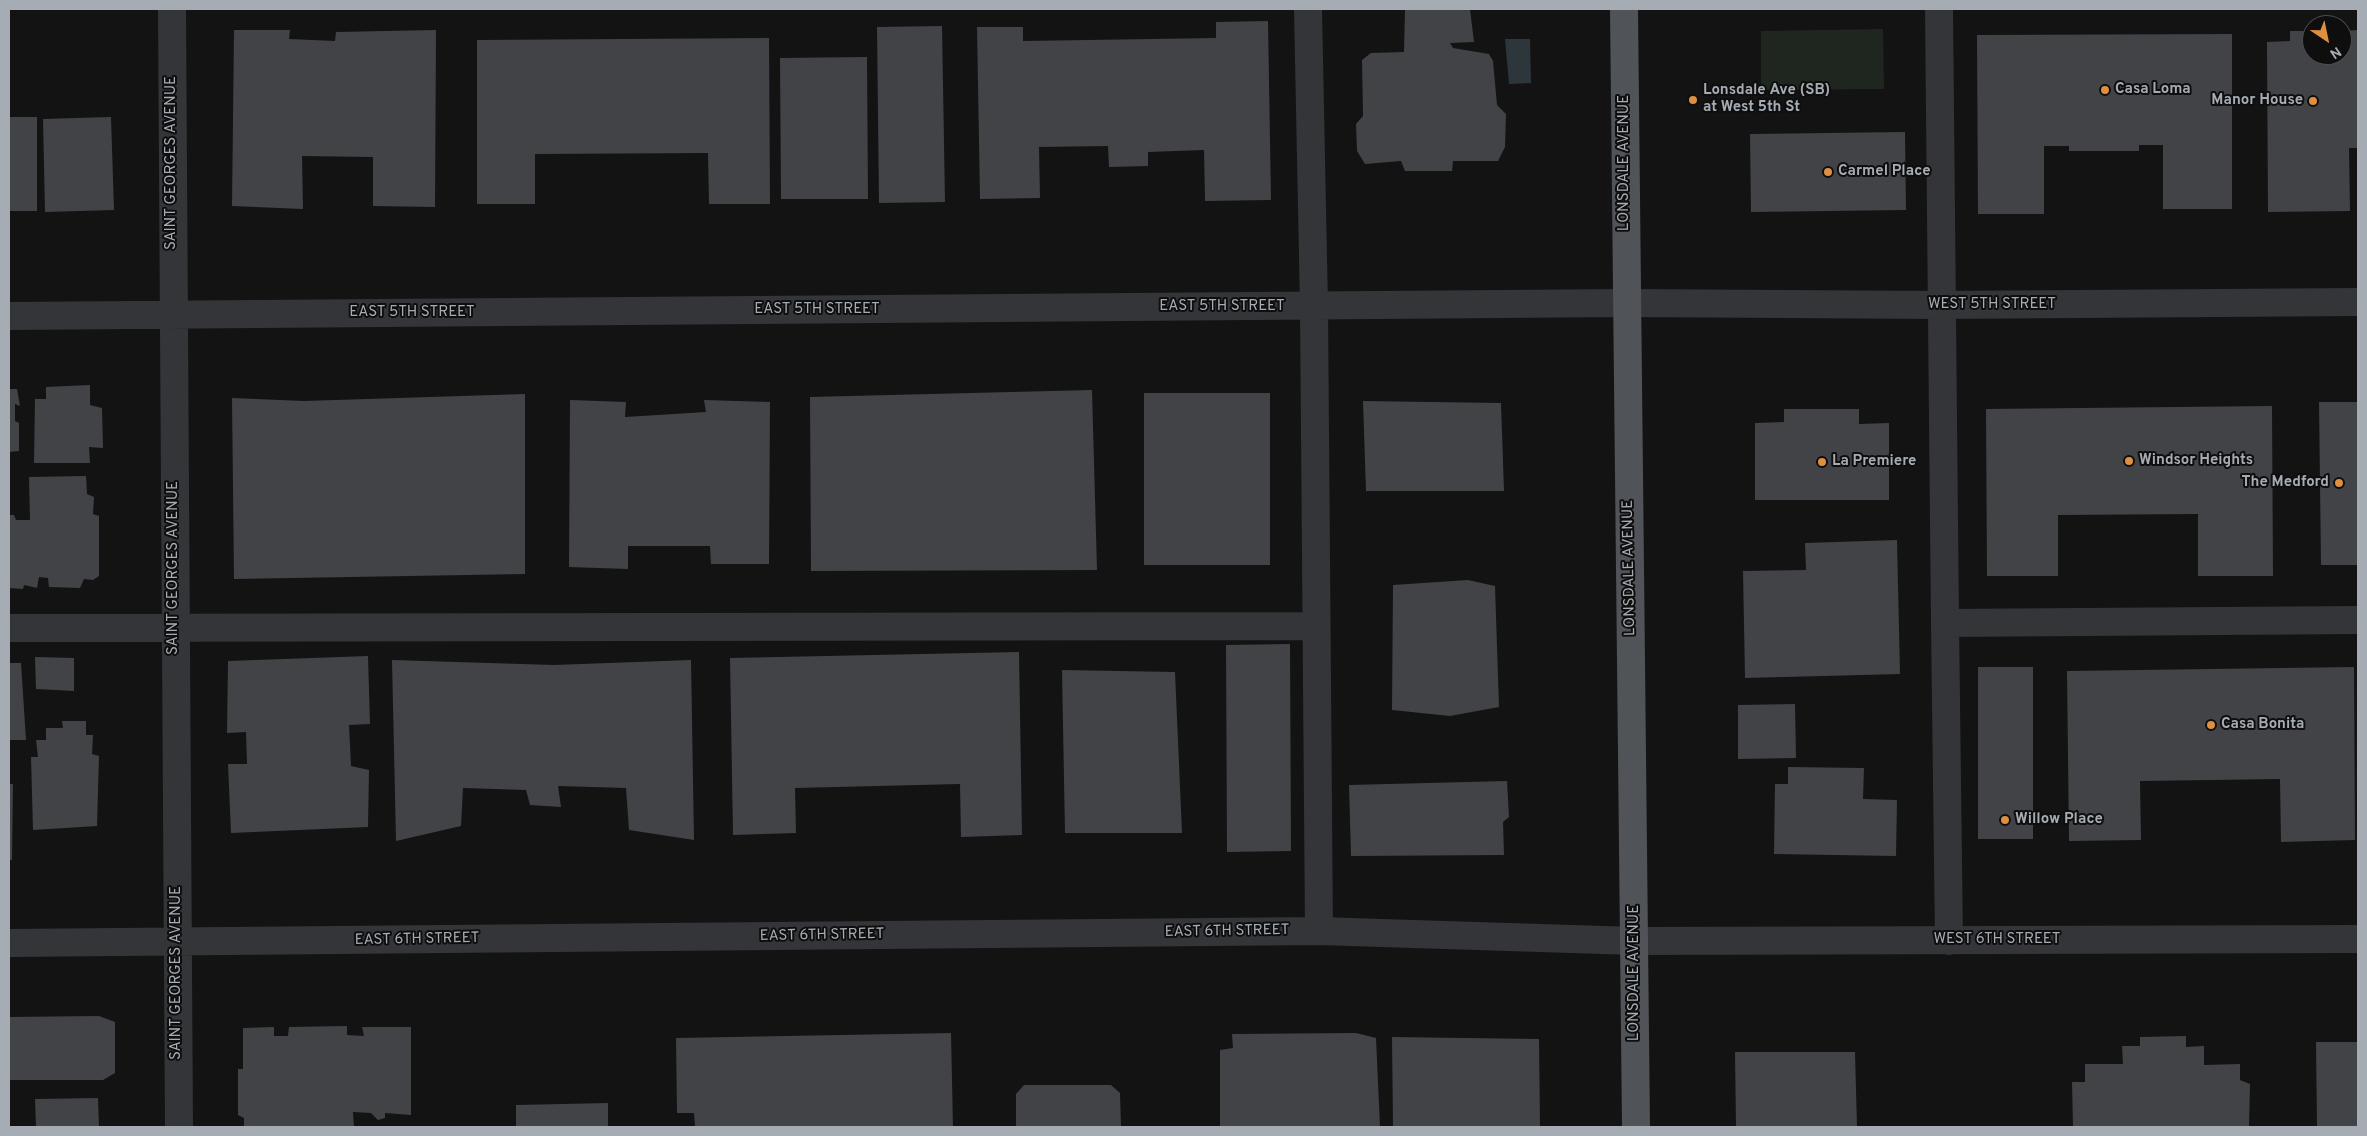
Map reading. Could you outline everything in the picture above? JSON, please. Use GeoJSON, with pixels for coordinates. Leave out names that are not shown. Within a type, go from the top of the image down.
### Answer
{"type":"FeatureCollection","features":[{"type":"Feature","properties":{"kind":"main road","name":"LONSDALE AVENUE"},"geometry":{"type":"LineString","coordinates":[[1624,9],[1636,1127]]}},
{"type":"Feature","properties":{"kind":"street","name":"SAINT GEORGES AVENUE"},"geometry":{"type":"LineString","coordinates":[[172,9],[178,1127]]}},
{"type":"Feature","properties":{"kind":"street"},"geometry":{"type":"LineString","coordinates":[[1308,9],[1314,307],[1319,931]]}},
{"type":"Feature","properties":{"kind":"street"},"geometry":{"type":"LineString","coordinates":[[1939,9],[1948,941]]}},
{"type":"Feature","properties":{"kind":"street","name":"WEST 5TH STREET"},"geometry":{"type":"LineString","coordinates":[[1626,303],[1941,305],[2358,302]]}},
{"type":"Feature","properties":{"kind":"street","name":"EAST 5TH STREET"},"geometry":{"type":"LineString","coordinates":[[9,316],[1626,303]]}},
{"type":"Feature","properties":{"kind":"street"},"geometry":{"type":"LineString","coordinates":[[1945,623],[2358,620]]}},
{"type":"Feature","properties":{"kind":"street"},"geometry":{"type":"LineString","coordinates":[[9,628],[1316,626]]}},
{"type":"Feature","properties":{"kind":"street","name":"EAST 6TH STREET"},"geometry":{"type":"LineString","coordinates":[[9,943],[1319,931],[1635,940]]}},
{"type":"Feature","properties":{"kind":"street","name":"WEST 6TH STREET"},"geometry":{"type":"LineString","coordinates":[[1635,940],[2358,939]]}},
{"type":"Feature","properties":{"kind":"shaded area"},"geometry":{"type":"Polygon","coordinates":[[[1883,29],[1884,89],[1761,90],[1761,31],[1883,29]]]}},
{"type":"Feature","properties":{"kind":"shaded area"},"geometry":{"type":"Polygon","coordinates":[[[1505,39],[1530,39],[1531,83],[1509,84],[1505,39]]]}},
{"type":"Feature","properties":{"kind":"building"},"geometry":{"type":"Polygon","coordinates":[[[1405,9],[1470,9],[1474,42],[1450,43],[1453,48],[1489,54],[1493,61],[1497,105],[1506,114],[1505,147],[1498,161],[1453,161],[1452,171],[1405,171],[1401,161],[1365,164],[1357,151],[1356,124],[1363,116],[1362,60],[1371,53],[1404,52],[1405,9]]]}},
{"type":"Feature","properties":{"kind":"building"},"geometry":{"type":"Polygon","coordinates":[[[1268,21],[1271,200],[1205,201],[1204,150],[1148,152],[1148,166],[1109,167],[1108,146],[1039,147],[1040,198],[980,199],[977,27],[1023,27],[1023,41],[1216,38],[1216,22],[1268,21]]]}},
{"type":"Feature","properties":{"kind":"building"},"geometry":{"type":"Polygon","coordinates":[[[942,26],[945,202],[879,203],[877,27],[942,26]]]}},
{"type":"Feature","properties":{"kind":"building"},"geometry":{"type":"Polygon","coordinates":[[[234,30],[290,30],[289,39],[335,41],[336,32],[436,30],[435,207],[373,206],[373,157],[302,156],[303,209],[232,206],[234,30]]]}},
{"type":"Feature","properties":{"kind":"building","name":"Manor House"},"geometry":{"type":"Polygon","coordinates":[[[2352,30],[2358,30],[2358,148],[2349,148],[2350,211],[2268,212],[2267,42],[2290,41],[2290,31],[2302,31],[2302,65],[2352,65],[2352,30]]]}},
{"type":"Feature","properties":{"kind":"building","name":"Casa Loma"},"geometry":{"type":"Polygon","coordinates":[[[2232,34],[2232,209],[2163,209],[2163,145],[2139,145],[2139,151],[2069,151],[2069,146],[2044,146],[2044,214],[1978,214],[1977,35],[2232,34]]]}},
{"type":"Feature","properties":{"kind":"building"},"geometry":{"type":"Polygon","coordinates":[[[769,38],[770,204],[709,204],[708,153],[535,154],[535,204],[477,204],[477,40],[769,38]]]}},
{"type":"Feature","properties":{"kind":"building"},"geometry":{"type":"Polygon","coordinates":[[[867,57],[868,199],[781,199],[780,58],[867,57]]]}},
{"type":"Feature","properties":{"kind":"building"},"geometry":{"type":"Polygon","coordinates":[[[9,117],[37,117],[37,211],[9,211],[9,117]]]}},
{"type":"Feature","properties":{"kind":"building"},"geometry":{"type":"Polygon","coordinates":[[[111,117],[114,210],[45,212],[43,119],[111,117]]]}},
{"type":"Feature","properties":{"kind":"building","name":"Carmel Place"},"geometry":{"type":"Polygon","coordinates":[[[1905,132],[1906,210],[1751,212],[1750,134],[1905,132]]]}},
{"type":"Feature","properties":{"kind":"building"},"geometry":{"type":"Polygon","coordinates":[[[90,385],[90,405],[102,408],[103,448],[89,447],[90,463],[34,463],[35,399],[46,399],[46,387],[90,385]]]}},
{"type":"Feature","properties":{"kind":"building"},"geometry":{"type":"Polygon","coordinates":[[[9,389],[17,389],[20,406],[15,404],[15,421],[19,423],[19,451],[9,452],[9,389]]]}},
{"type":"Feature","properties":{"kind":"building"},"geometry":{"type":"Polygon","coordinates":[[[1092,390],[1097,570],[811,571],[810,397],[1092,390]]]}},
{"type":"Feature","properties":{"kind":"building"},"geometry":{"type":"Polygon","coordinates":[[[1144,393],[1270,393],[1270,565],[1144,565],[1144,393]]]}},
{"type":"Feature","properties":{"kind":"building"},"geometry":{"type":"Polygon","coordinates":[[[525,394],[525,574],[234,579],[232,398],[304,401],[525,394]]]}},
{"type":"Feature","properties":{"kind":"building"},"geometry":{"type":"Polygon","coordinates":[[[570,400],[626,402],[625,417],[706,412],[704,400],[770,402],[769,564],[711,564],[710,546],[628,546],[628,569],[569,567],[570,400]]]}},
{"type":"Feature","properties":{"kind":"building"},"geometry":{"type":"Polygon","coordinates":[[[1363,401],[1501,403],[1504,491],[1366,491],[1363,401]]]}},
{"type":"Feature","properties":{"kind":"building","name":"The Medford"},"geometry":{"type":"Polygon","coordinates":[[[2319,402],[2358,402],[2358,565],[2321,565],[2319,402]]]}},
{"type":"Feature","properties":{"kind":"building","name":"Windsor Heights"},"geometry":{"type":"Polygon","coordinates":[[[2272,406],[2273,576],[2198,576],[2198,514],[2058,515],[2058,576],[1987,576],[1986,409],[2272,406]]]}},
{"type":"Feature","properties":{"kind":"building","name":"La Premiere"},"geometry":{"type":"Polygon","coordinates":[[[1784,409],[1859,409],[1859,424],[1889,423],[1889,500],[1755,500],[1755,423],[1784,422],[1784,409]]]}},
{"type":"Feature","properties":{"kind":"building"},"geometry":{"type":"Polygon","coordinates":[[[86,476],[87,494],[94,497],[93,514],[99,516],[99,576],[93,580],[84,579],[80,588],[49,587],[48,578],[39,577],[37,588],[24,585],[23,589],[9,588],[9,515],[14,515],[16,520],[30,520],[29,477],[86,476]]]}},
{"type":"Feature","properties":{"kind":"building"},"geometry":{"type":"Polygon","coordinates":[[[1897,540],[1900,674],[1745,678],[1743,571],[1806,570],[1805,543],[1897,540]]]}},
{"type":"Feature","properties":{"kind":"building"},"geometry":{"type":"Polygon","coordinates":[[[1468,580],[1495,586],[1499,707],[1450,716],[1392,710],[1393,585],[1468,580]]]}},
{"type":"Feature","properties":{"kind":"building"},"geometry":{"type":"Polygon","coordinates":[[[1290,644],[1291,851],[1227,852],[1226,645],[1290,644]]]}},
{"type":"Feature","properties":{"kind":"building"},"geometry":{"type":"Polygon","coordinates":[[[1019,652],[1022,835],[961,837],[960,784],[795,788],[796,833],[733,835],[730,658],[1019,652]]]}},
{"type":"Feature","properties":{"kind":"building"},"geometry":{"type":"Polygon","coordinates":[[[368,656],[370,724],[349,725],[351,766],[369,770],[368,827],[231,833],[228,764],[247,764],[246,732],[227,733],[228,661],[368,656]]]}},
{"type":"Feature","properties":{"kind":"building"},"geometry":{"type":"Polygon","coordinates":[[[35,657],[74,658],[74,691],[36,689],[35,657]]]}},
{"type":"Feature","properties":{"kind":"building"},"geometry":{"type":"Polygon","coordinates":[[[392,660],[554,665],[691,660],[694,840],[629,830],[626,788],[558,786],[561,807],[530,805],[526,790],[463,788],[461,826],[396,841],[392,660]]]}},
{"type":"Feature","properties":{"kind":"building"},"geometry":{"type":"Polygon","coordinates":[[[9,663],[21,663],[26,740],[9,740],[9,663]]]}},
{"type":"Feature","properties":{"kind":"building"},"geometry":{"type":"Polygon","coordinates":[[[1978,667],[2033,667],[2033,839],[1978,839],[1978,667]]]}},
{"type":"Feature","properties":{"kind":"building","name":"Casa Bonita"},"geometry":{"type":"Polygon","coordinates":[[[2354,667],[2355,840],[2281,842],[2280,779],[2140,781],[2141,840],[2069,841],[2067,671],[2354,667]]]}},
{"type":"Feature","properties":{"kind":"building"},"geometry":{"type":"Polygon","coordinates":[[[1062,670],[1175,672],[1182,833],[1065,833],[1062,670]]]}},
{"type":"Feature","properties":{"kind":"building"},"geometry":{"type":"Polygon","coordinates":[[[1795,704],[1796,758],[1738,759],[1738,705],[1795,704]]]}},
{"type":"Feature","properties":{"kind":"building"},"geometry":{"type":"Polygon","coordinates":[[[62,721],[86,721],[86,735],[93,735],[92,754],[99,756],[97,826],[33,830],[31,757],[38,757],[36,740],[46,740],[46,728],[63,728],[62,721]]]}},
{"type":"Feature","properties":{"kind":"building"},"geometry":{"type":"Polygon","coordinates":[[[1788,767],[1864,768],[1863,799],[1897,800],[1896,856],[1774,854],[1775,784],[1788,784],[1788,767]]]}},
{"type":"Feature","properties":{"kind":"building"},"geometry":{"type":"Polygon","coordinates":[[[1507,781],[1509,817],[1503,822],[1504,855],[1351,856],[1349,785],[1507,781]]]}},
{"type":"Feature","properties":{"kind":"building"},"geometry":{"type":"Polygon","coordinates":[[[9,784],[13,784],[12,860],[9,860],[9,784]]]}},
{"type":"Feature","properties":{"kind":"building"},"geometry":{"type":"Polygon","coordinates":[[[99,1016],[115,1022],[115,1073],[103,1080],[9,1080],[9,1017],[99,1016]]]}},
{"type":"Feature","properties":{"kind":"building"},"geometry":{"type":"Polygon","coordinates":[[[347,1026],[347,1035],[364,1036],[362,1027],[411,1027],[411,1115],[385,1113],[385,1118],[378,1120],[371,1113],[353,1112],[354,1127],[244,1127],[244,1118],[238,1115],[238,1069],[243,1069],[243,1028],[274,1027],[274,1036],[288,1036],[289,1027],[347,1026]]]}},
{"type":"Feature","properties":{"kind":"building"},"geometry":{"type":"Polygon","coordinates":[[[951,1033],[953,1127],[695,1127],[694,1113],[677,1113],[676,1038],[951,1033]]]}},
{"type":"Feature","properties":{"kind":"building"},"geometry":{"type":"Polygon","coordinates":[[[1356,1033],[1376,1038],[1380,1127],[1220,1127],[1220,1050],[1233,1048],[1232,1034],[1356,1033]]]}},
{"type":"Feature","properties":{"kind":"building"},"geometry":{"type":"Polygon","coordinates":[[[2186,1036],[2186,1047],[2204,1046],[2204,1065],[2240,1064],[2240,1080],[2250,1084],[2249,1127],[2073,1127],[2072,1082],[2085,1082],[2085,1064],[2123,1064],[2122,1046],[2140,1046],[2140,1037],[2186,1036]]]}},
{"type":"Feature","properties":{"kind":"building"},"geometry":{"type":"Polygon","coordinates":[[[1392,1037],[1539,1039],[1540,1127],[1393,1127],[1392,1037]]]}},
{"type":"Feature","properties":{"kind":"building"},"geometry":{"type":"Polygon","coordinates":[[[2316,1042],[2358,1042],[2358,1127],[2317,1127],[2316,1042]]]}},
{"type":"Feature","properties":{"kind":"building"},"geometry":{"type":"Polygon","coordinates":[[[1735,1052],[1855,1052],[1857,1127],[1736,1127],[1735,1052]]]}},
{"type":"Feature","properties":{"kind":"building"},"geometry":{"type":"Polygon","coordinates":[[[1024,1085],[1111,1085],[1120,1093],[1121,1127],[1016,1127],[1016,1094],[1024,1085]]]}},
{"type":"Feature","properties":{"kind":"building"},"geometry":{"type":"Polygon","coordinates":[[[98,1098],[99,1127],[36,1127],[35,1099],[98,1098]]]}},
{"type":"Feature","properties":{"kind":"building"},"geometry":{"type":"Polygon","coordinates":[[[608,1103],[608,1127],[516,1127],[516,1105],[608,1103]]]}},
{"type":"Feature","properties":{"kind":"place","name":"Casa Loma"},"geometry":{"type":"Point","coordinates":[2105,90]}},
{"type":"Feature","properties":{"kind":"place","name":"Lonsdale Ave (SB) at West 5th St"},"geometry":{"type":"Point","coordinates":[1693,100]}},
{"type":"Feature","properties":{"kind":"place","name":"Manor House"},"geometry":{"type":"Point","coordinates":[2313,101]}},
{"type":"Feature","properties":{"kind":"place","name":"Carmel Place"},"geometry":{"type":"Point","coordinates":[1828,172]}},
{"type":"Feature","properties":{"kind":"place","name":"Windsor Heights"},"geometry":{"type":"Point","coordinates":[2129,461]}},
{"type":"Feature","properties":{"kind":"place","name":"La Premiere"},"geometry":{"type":"Point","coordinates":[1822,462]}},
{"type":"Feature","properties":{"kind":"place","name":"The Medford"},"geometry":{"type":"Point","coordinates":[2339,483]}},
{"type":"Feature","properties":{"kind":"place","name":"Casa Bonita"},"geometry":{"type":"Point","coordinates":[2211,725]}},
{"type":"Feature","properties":{"kind":"place","name":"Willow Place"},"geometry":{"type":"Point","coordinates":[2005,820]}}]}
